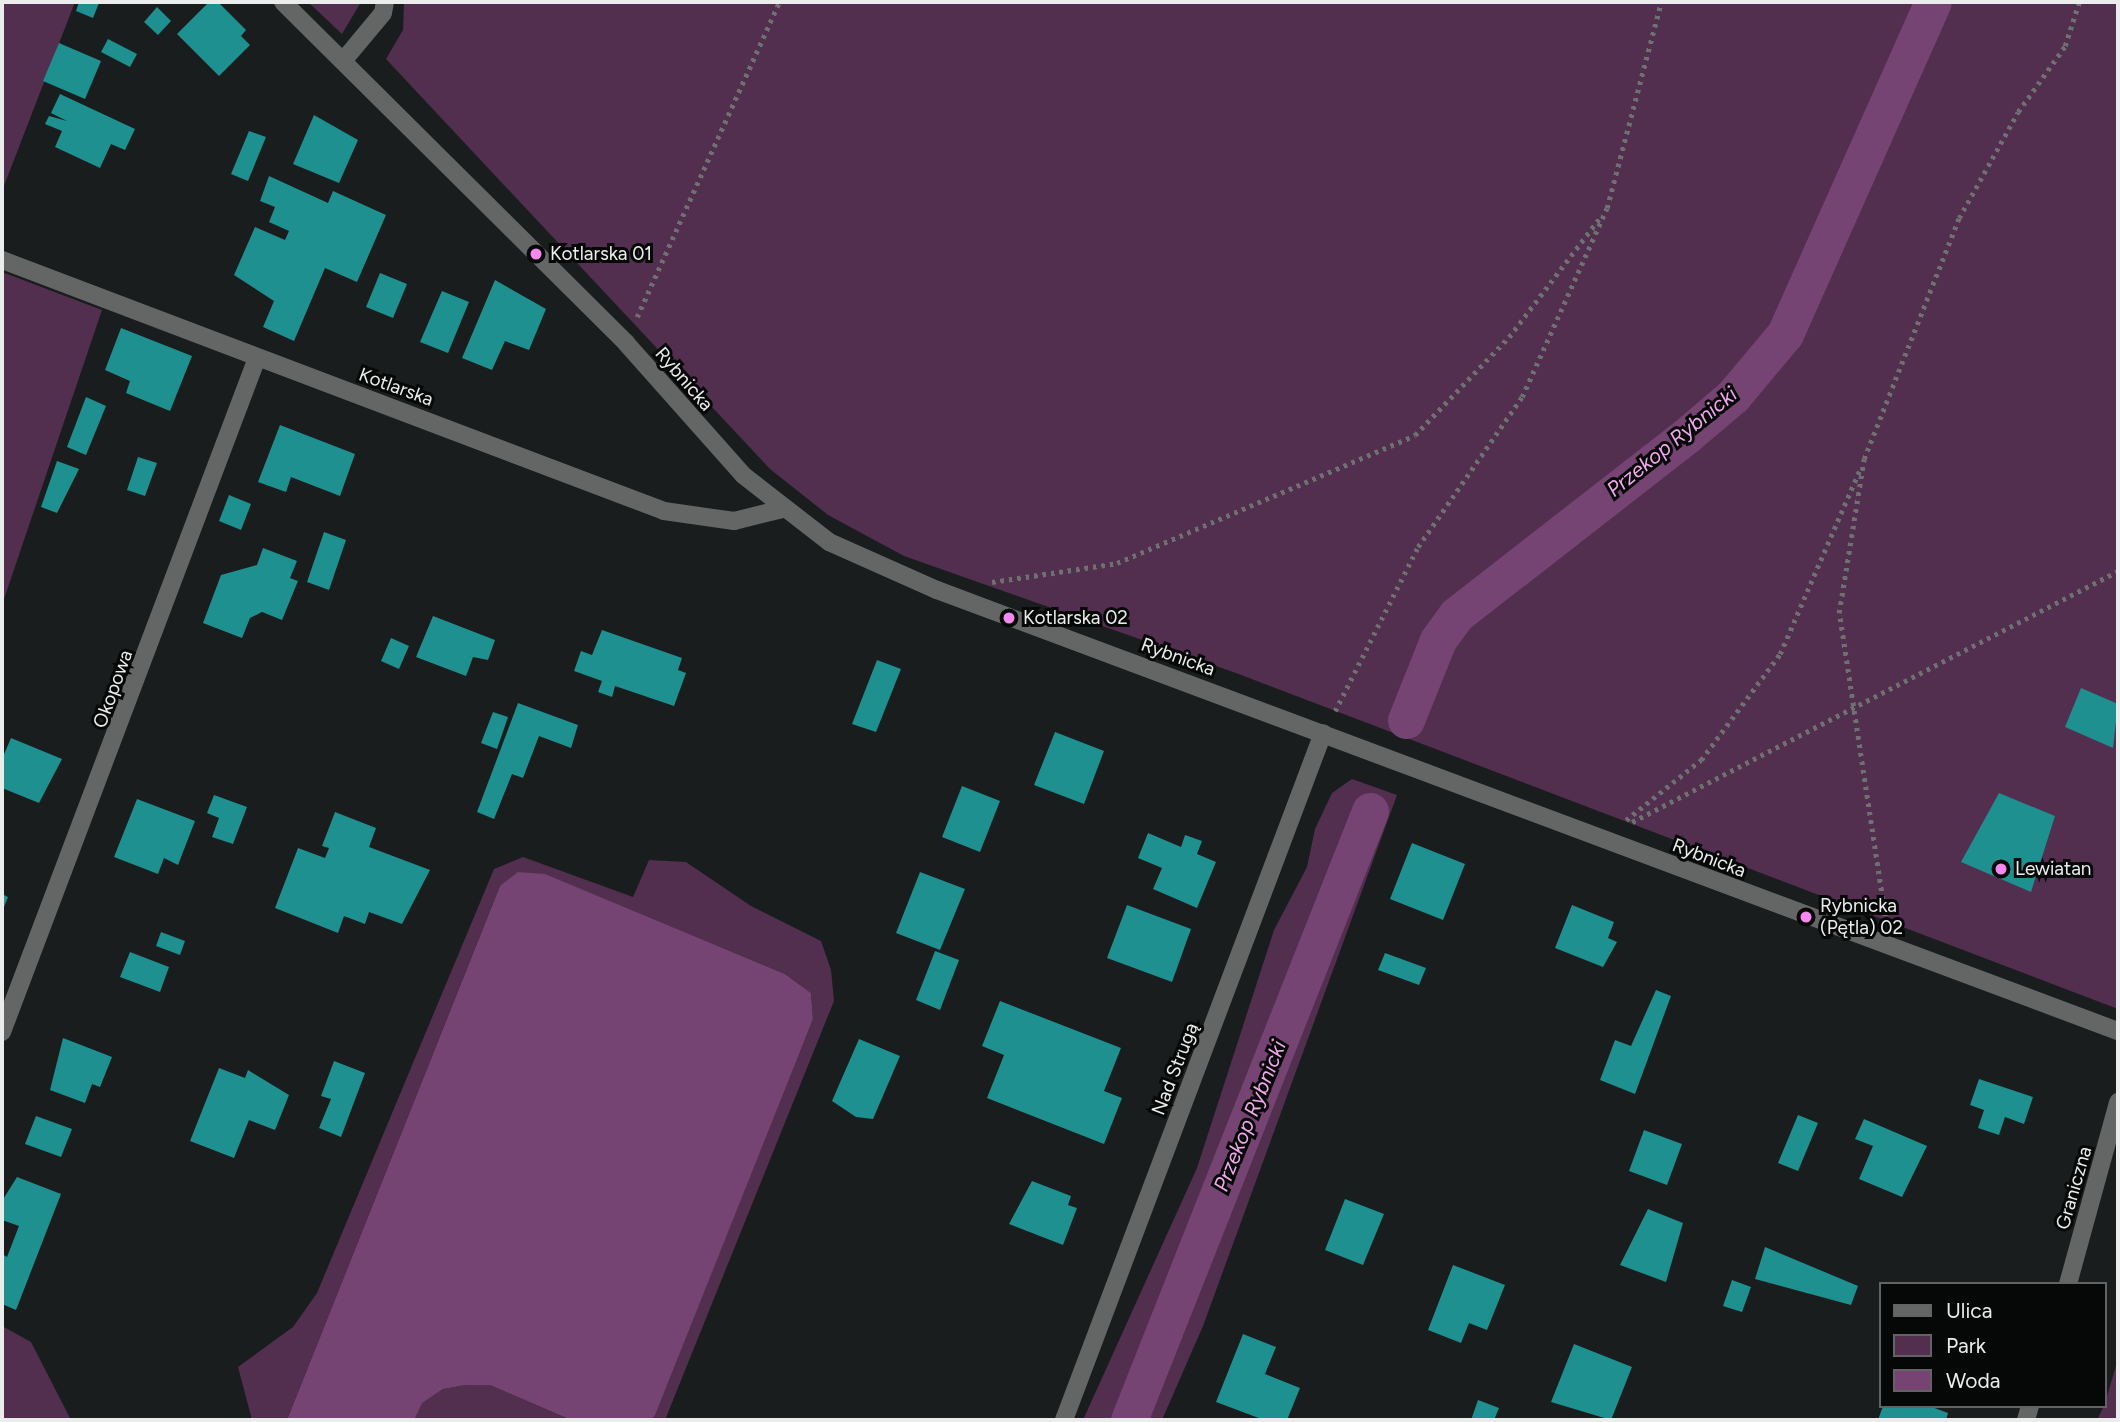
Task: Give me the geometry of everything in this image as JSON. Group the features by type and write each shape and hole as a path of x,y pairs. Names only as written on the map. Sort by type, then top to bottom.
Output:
{"street":[{"name":"Rybnicka","path":"283,2 626,344 701,431 782,509 830,542 937,590 1889,948 2118,1031"},
{"path":"343,61 383,13 385,2"},
{"name":"Kotlarska","path":"2,260 664,511 734,522 782,509"},
{"name":"Okopowa","path":"2,1032 257,358"},
{"name":"Nad Strugą","path":"1064,1420 1323,733"},
{"name":"Graniczna","path":"2069,1282 2118,1107"}],"path":[{"path":"626,344 779,2"},
{"path":"1323,733 1418,547 1522,397 1607,208 1661,2"},
{"path":"1601,840 1701,760 1780,654 1864,459 1959,218 2018,112 2065,46 2079,2"},
{"path":"937,590 1116,563 1415,435 1509,337 1607,208"},
{"path":"1864,459 1839,613 1857,710 1889,948"},
{"path":"1601,840 1725,770 1857,710 2118,570"}],"green space":[{"path":"2,2 75,2 2,191"},
{"path":"308,2 361,2 342,34"},
{"path":"404,2 2118,2 2118,1009 1236,673 904,556 828,515 770,469 386,59 403,30"},
{"path":"2,272 102,310 2,605"},
{"path":"1352,779 1397,795 1203,1326 1162,1420 1083,1420 1197,1168 1274,930 1307,867 1315,829 1332,793"},
{"path":"523,857 633,897 649,860 686,862 751,906 821,941 831,970 834,1001 665,1420 650,1420 813,1019 811,993 785,974 544,874 500,886 287,1420 252,1420 238,1367 293,1327 317,1293 494,869"},
{"path":"2,1326 31,1342 71,1420 2,1420"},
{"path":"2118,1359 2118,1420 2097,1420 2103,1408 2106,1408"},
{"path":"490,1385 571,1420 414,1420 421,1403 443,1389"}],"water":[{"path":"518,872 545,874 785,974 811,993 813,1019 655,1415 650,1420 571,1420 490,1385 466,1385 443,1389 422,1403 414,1420 287,1420 500,886"}],"building":[{"path":"79,2 99,3 93,18 76,11"},
{"path":"209,2 218,2 246,30 241,36 250,45 219,76 177,34"},
{"path":"157,7 171,21 158,35 144,22"},
{"path":"108,39 137,54 130,67 101,52"},
{"path":"59,43 101,61 85,99 43,81"},
{"path":"60,94 135,129 125,150 111,144 100,168 55,147 62,131 45,124 49,116 67,121 51,113"},
{"path":"314,115 358,140 339,183 293,164"},
{"path":"249,131 266,137 248,181 231,174"},
{"path":"269,176 328,203 333,191 386,215 357,282 325,268 294,341 263,327 274,301 234,275 255,227 285,240 289,231 269,222 275,207 260,201"},
{"path":"380,273 407,284 393,318 366,307"},
{"path":"495,280 546,309 529,350 505,341 492,370 462,358"},
{"path":"442,291 469,302 448,353 420,342"},
{"path":"121,328 192,356 170,411 126,393 130,381 105,370"},
{"path":"86,397 106,406 86,455 67,447"},
{"path":"280,425 355,454 340,496 291,477 286,492 258,482"},
{"path":"138,457 157,463 145,496 127,490"},
{"path":"57,461 79,469 57,513 41,507"},
{"path":"229,495 251,504 241,530 219,521"},
{"path":"324,532 346,540 329,590 307,582"},
{"path":"263,548 297,561 290,578 298,581 282,620 262,612 250,618 242,638 203,623 221,575 257,565"},
{"path":"433,616 495,640 488,660 473,657 466,676 416,657"},
{"path":"602,630 682,658 678,670 686,673 674,706 615,686 612,697 598,692 602,681 574,671 581,651 592,655"},
{"path":"391,638 409,646 399,669 381,661"},
{"path":"877,660 901,669 876,732 852,724"},
{"path":"2081,688 2118,704 2113,748 2065,727"},
{"path":"518,703 578,725 571,748 539,736 523,778 512,774 494,819 477,812"},
{"path":"493,712 508,717 497,749 481,743"},
{"path":"1055,732 1104,751 1084,804 1034,785"},
{"path":"11,738 62,759 39,803 2,788 2,759"},
{"path":"962,786 1000,801 980,852 942,837"},
{"path":"1999,793 2055,816 2031,892 1961,862"},
{"path":"214,795 247,807 233,844 212,837 219,818 207,813"},
{"path":"137,799 195,821 178,865 164,858 158,874 114,857"},
{"path":"335,812 376,828 369,847 430,870 402,924 369,912 365,924 344,916 338,933 275,908 298,848 325,858 329,848 322,846"},
{"path":"1148,833 1181,847 1185,835 1202,841 1197,854 1216,862 1197,908 1153,889 1162,868 1138,858"},
{"path":"1412,843 1465,864 1443,920 1390,899"},
{"path":"920,872 965,889 940,950 896,933"},
{"path":"2,894 8,897 2,912"},
{"path":"1127,905 1191,929 1172,982 1107,958"},
{"path":"1572,905 1614,922 1608,938 1617,942 1603,967 1555,948"},
{"path":"161,932 185,941 180,955 156,946"},
{"path":"935,951 959,960 940,1010 916,1000"},
{"path":"130,952 169,967 160,992 120,977"},
{"path":"1385,953 1426,968 1419,985 1378,970"},
{"path":"1656,990 1671,996 1635,1094 1600,1080 1615,1040 1631,1046"},
{"path":"1000,1001 1121,1048 1104,1091 1122,1098 1104,1144 987,1098 1004,1055 982,1046"},
{"path":"63,1038 112,1057 100,1087 92,1084 85,1103 50,1090"},
{"path":"859,1039 900,1056 873,1119 856,1117 832,1101"},
{"path":"334,1061 365,1073 341,1137 319,1128 331,1099 321,1096"},
{"path":"219,1068 245,1078 248,1070 289,1095 275,1130 249,1120 234,1158 190,1141"},
{"path":"1979,1079 2033,1097 2024,1124 2005,1117 1999,1135 1978,1128 1984,1110 1970,1105"},
{"path":"1798,1115 1818,1123 1798,1171 1778,1163"},
{"path":"36,1116 72,1129 61,1157 25,1144"},
{"path":"1864,1119 1927,1146 1902,1197 1859,1179 1873,1146 1855,1139"},
{"path":"1644,1130 1682,1144 1667,1185 1629,1171"},
{"path":"17,1177 61,1194 16,1310 2,1304 2,1254 7,1257 19,1226 2,1220 2,1201"},
{"path":"1032,1181 1071,1196 1068,1205 1077,1208 1063,1245 1009,1224"},
{"path":"1345,1199 1384,1214 1363,1265 1325,1250"},
{"path":"1648,1209 1683,1223 1666,1282 1620,1265"},
{"path":"1765,1247 1858,1286 1851,1305 1755,1279"},
{"path":"1453,1265 1505,1285 1487,1330 1469,1323 1461,1343 1428,1330"},
{"path":"1732,1280 1751,1287 1742,1312 1723,1306"},
{"path":"1243,1334 1276,1347 1265,1374 1300,1388 1287,1420 1264,1420 1216,1402"},
{"path":"1574,1344 1632,1367 1611,1420 1551,1402"},
{"path":"1478,1400 1499,1408 1494,1420 1471,1420"},
{"path":"1882,1408 1934,1408 1948,1413 1946,1420 1878,1420"}],"waterway":[{"name":"Przekop Rybnicki","path":"1406,720 1438,640 1456,615 1686,436 1733,396 1785,334 1933,2"},
{"name":"Przekop Rybnicki","path":"1129,1420 1370,811"}],"place":[{"name":"Kotlarska 01","path":"536,254"},
{"name":"Kotlarska 02","path":"1009,618"},
{"name":"Lewiatan","path":"2001,869"},
{"name":"Rybnicka (Pętla) 02","path":"1806,917"}]}
